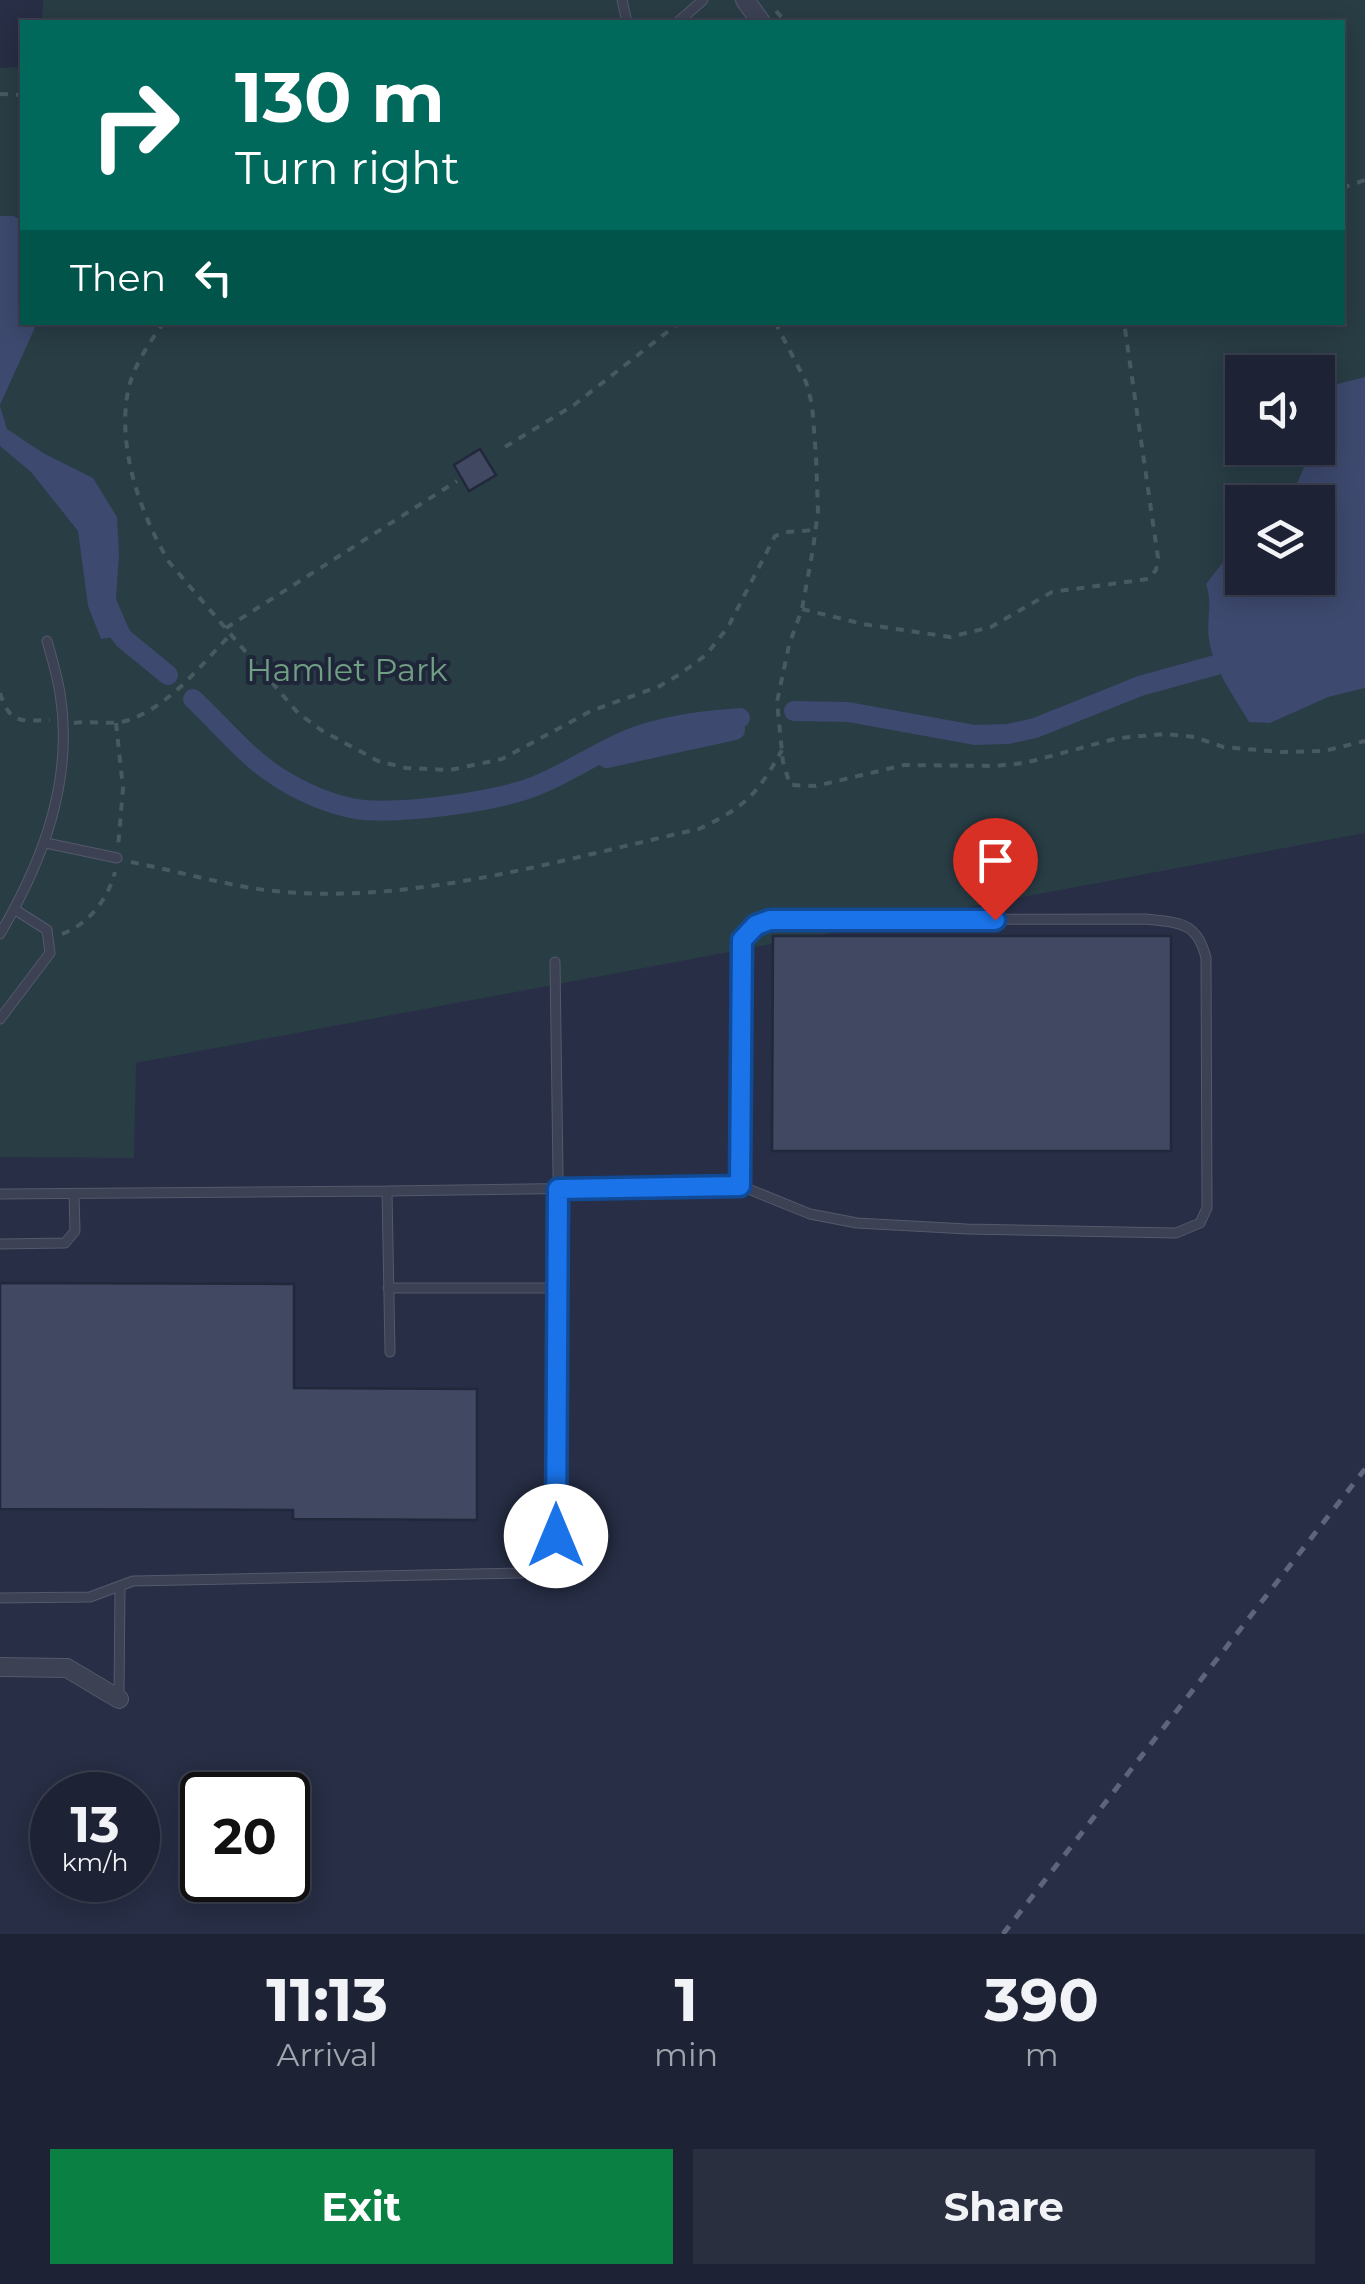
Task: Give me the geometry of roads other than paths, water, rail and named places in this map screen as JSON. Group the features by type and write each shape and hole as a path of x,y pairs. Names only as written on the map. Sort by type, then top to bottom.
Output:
{"street":[{"path":"0,1667 67,1668 119,1700"}],"lane":[{"path":"680,20 703,0"},
{"path":"0,934 46,844 62,769 60,695 48,640"},
{"path":"46,844 116,858"},
{"path":"0,1019 50,953 48,930 14,909"},
{"path":"0,1194 740,1186 810,1214 857,1223 1176,1233 1200,1222 1207,1208 1206,958 1202,940 1184,923 1146,919 770,920 756,925 742,940 740,1186"},
{"path":"0,1598 90,1597 133,1581 522,1572 545,1561 556,1536 559,1288 554,962"},
{"path":"388,1191 390,1352"},
{"path":"0,1244 65,1243 75,1231 74,1194"},
{"path":"388,1288 559,1288"},
{"path":"119,1700 120,1586"}],"water":[{"path":"0,216 14,216 20,220 20,325 36,325 0,405"},
{"path":"1365,377 1365,688 1328,697 1270,723 1249,722 1215,662 1208,633 1206,584 1225,560 1225,595 1335,595 1335,485 1297,485 1305,465 1335,465 1335,385"},
{"path":"0,406 7,429 43,453 93,478 117,517 116,599 131,634 101,639 88,606 78,531 31,472 0,446"}],"waterway":[{"path":"111,622 124,639 168,675"},
{"path":"794,711 848,712 975,735 1008,734 1035,728 1140,686 1216,665"},
{"path":"193,699 244,750 278,777 325,800 374,810 422,809 498,797 538,785 641,735 683,724 740,718"},
{"path":"607,758 735,730"}],"railway":[{"path":"1003,1934 1365,1469"}],"park label":[{"name":"Hamlet Park","path":"347,670"}]}
